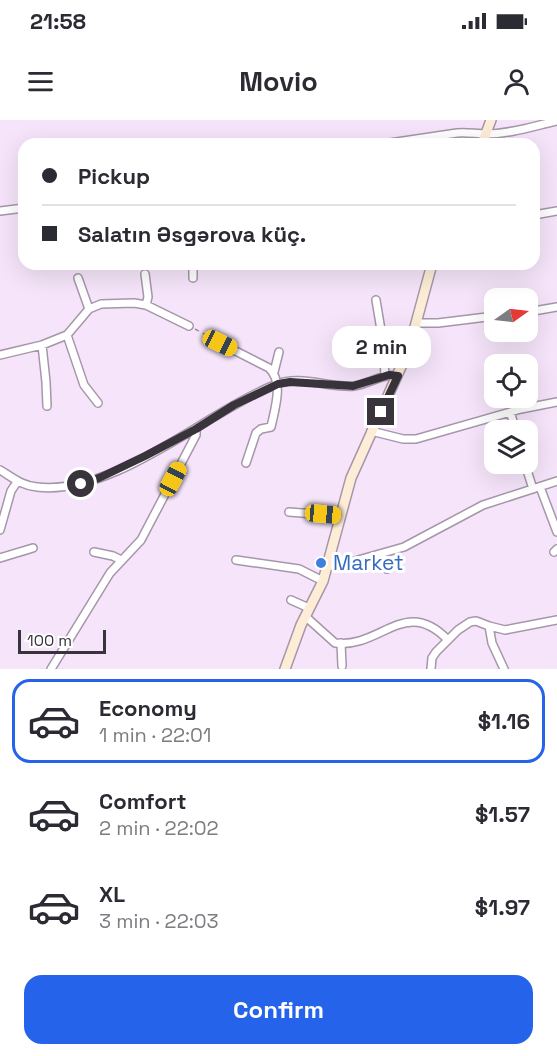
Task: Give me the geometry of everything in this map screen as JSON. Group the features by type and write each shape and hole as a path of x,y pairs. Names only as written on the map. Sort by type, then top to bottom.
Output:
{"street":[{"path":"484,138 491,120"},
{"path":"423,138 457,133 506,132 557,120"},
{"path":"0,211 18,209"},
{"path":"540,214 557,211"},
{"path":"193,270 193,278"},
{"path":"285,669 307,612 323,581 351,478 398,376 417,323 430,270"},
{"path":"145,274 148,297 146,305"},
{"path":"78,278 89,309"},
{"path":"376,300 383,342 385,376"},
{"path":"0,355 42,345 67,335 89,309 101,304 146,305 189,326"},
{"path":"538,310 557,307"},
{"path":"417,323 484,317"},
{"path":"67,335 84,385 98,403"},
{"path":"220,343 262,363 274,372"},
{"path":"42,345 46,406"},
{"path":"246,463 256,433 261,429 271,427 278,384 274,372 279,352"},
{"path":"0,470 17,482 36,487 86,483 145,456 196,429 234,405 278,384 290,382 353,386 385,376 398,376"},
{"path":"371,431 403,439 416,439 510,412 557,402"},
{"path":"510,412 513,420"},
{"path":"51,669 110,573 141,540 196,435 196,429"},
{"path":"530,474 557,532"},
{"path":"0,530 11,491 17,482"},
{"path":"327,566 337,566 412,543 483,505 557,482"},
{"path":"289,512 340,516"},
{"path":"0,558 33,548"},
{"path":"94,552 121,560"},
{"path":"384,553 387,569"},
{"path":"236,560 299,569 323,581"},
{"path":"291,600 307,612 329,639 341,644 373,636 399,623 409,621 429,626 448,640"},
{"path":"431,669 432,658 466,623 476,621 489,626 513,629 557,620"},
{"path":"489,626 492,643 504,669"},
{"path":"341,644 342,666"}],"path":[{"path":"189,326 220,343"}],"place":[{"name":"Market","path":"321,563"}],"route":[{"path":"81,484 145,456 196,429 234,405 283,382 353,386 389,375 398,376 381,412"}]}
